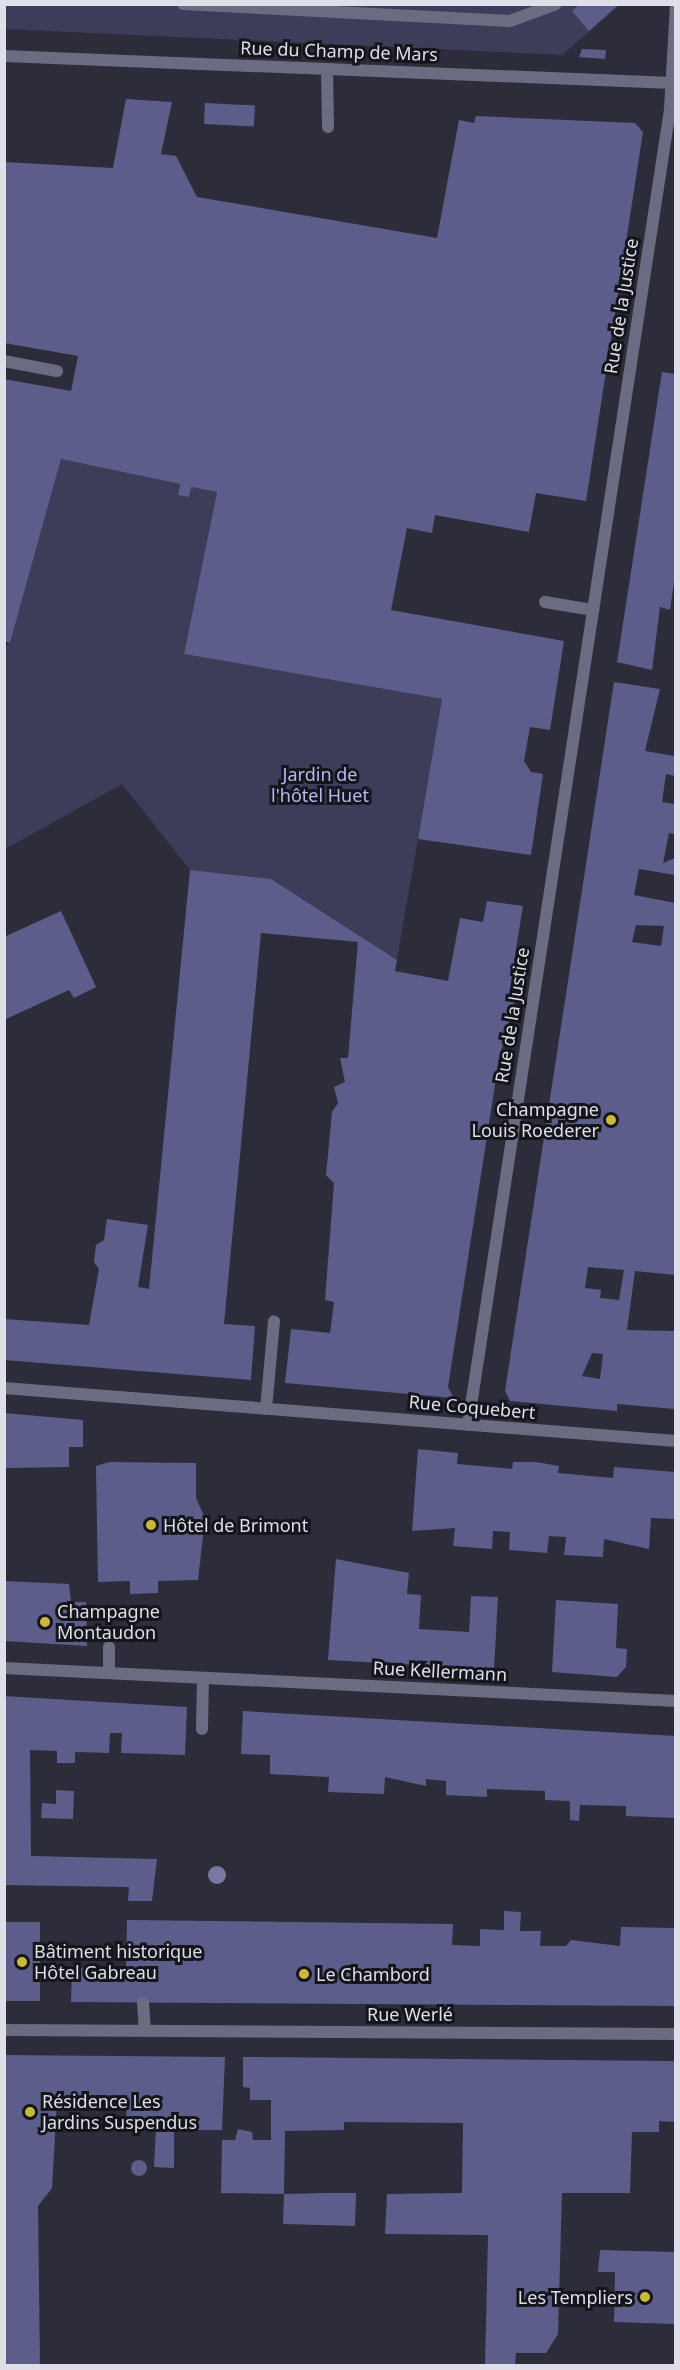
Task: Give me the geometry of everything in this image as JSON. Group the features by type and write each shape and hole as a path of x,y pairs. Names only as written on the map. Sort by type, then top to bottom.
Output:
{"street":[{"path":"183,4 364,10 510,21 556,4"},
{"name":"Rue de la Justice","path":"468,1425 674,83 675,6"},
{"name":"Rue du Champ de Mars","path":"4,56 674,83"},
{"path":"327,69 328,127"},
{"path":"4,361 57,371"},
{"path":"545,602 593,610"},
{"path":"266,1409 274,1321"},
{"name":"Rue Coquebert","path":"4,1388 675,1442"},
{"path":"109,1647 109,1673"},
{"name":"Rue Kellermann","path":"4,1668 675,1701"},
{"path":"202,1730 204,1678"},
{"path":"142,2002 145,2031"},
{"name":"Rue Werlé","path":"4,2031 675,2034"}],"green space":[{"path":"5,4 620,5 562,55 5,29"},
{"name":"Jardin de l'hôtel Huet","path":"61,459 180,484 178,495 188,497 191,487 217,492 184,654 442,699 397,960 271,879 190,870 122,784 5,849 5,646 10,643"}],"building":[{"path":"580,4 619,4 589,31 572,11"},
{"path":"582,49 606,50 605,59 579,57"},
{"path":"126,99 172,102 161,154 176,156 197,197 437,238 459,120 474,123 476,116 635,123 643,132 586,501 536,493 529,532 435,515 432,533 407,528 391,610 564,641 550,730 530,727 524,761 531,772 543,774 531,855 418,839 442,699 184,654 217,492 191,487 189,497 178,495 180,484 61,459 10,643 4,641 4,379 71,391 78,356 4,343 4,162 113,168"},
{"path":"205,103 255,106 254,127 204,124"},
{"path":"662,372 675,374 675,575 670,610 660,607 652,670 617,662"},
{"path":"614,682 660,689 645,751 675,756 675,776 666,774 662,802 675,804 675,834 669,833 663,863 675,858 675,875 639,869 634,895 675,903 675,1275 635,1271 627,1330 675,1331 675,1409 617,1404 617,1411 510,1401 505,1391","holes":["636,925 664,926 661,946 632,942","588,1267 624,1270 619,1300 600,1298 601,1290 585,1288","592,1353 603,1354 600,1379 582,1376"]},
{"path":"190,870 271,879 397,960 395,971 448,981 460,918 483,922 487,901 523,906 514,961 518,989 499,1059 448,1387 454,1398 285,1383 291,1329 330,1333 334,1302 325,1300 334,1183 326,1175 332,1112 338,1103 334,1087 345,1082 340,1058 348,1058 358,942 261,933 224,1324 255,1326 251,1380 4,1360 4,1319 89,1325 99,1269 94,1262 96,1245 104,1240 107,1219 148,1225 138,1287 149,1289"},
{"path":"61,911 96,987 74,998 69,990 4,1020 4,937"},
{"path":"4,1413 83,1420 83,1447 69,1447 69,1467 4,1468"},
{"path":"418,1449 458,1453 457,1464 512,1469 513,1462 536,1462 559,1466 558,1473 613,1478 614,1467 675,1472 675,1519 651,1518 649,1549 604,1539 603,1557 564,1555 566,1537 549,1536 547,1553 509,1550 510,1532 493,1531 492,1549 453,1546 455,1528 412,1531"},
{"name":"Hôtel de Brimont","path":"109,1462 196,1463 196,1498 205,1518 198,1580 158,1581 158,1593 130,1594 130,1581 98,1582 96,1466"},
{"path":"336,1559 409,1573 407,1594 421,1595 419,1629 469,1632 471,1596 498,1597 494,1669 328,1660"},
{"name":"Champagne Montaudon","path":"4,1581 69,1584 71,1602 86,1602 87,1646 4,1641"},
{"path":"556,1600 618,1604 616,1648 627,1649 626,1667 617,1677 552,1672"},
{"path":"4,1696 187,1707 185,1755 121,1753 122,1733 110,1733 109,1753 75,1752 75,1763 57,1763 57,1751 30,1750 31,1856 157,1859 152,1901 128,1901 129,1887 4,1885"},
{"path":"243,1711 675,1736 675,1818 626,1816 626,1806 580,1805 579,1821 570,1820 570,1801 545,1800 545,1791 487,1789 487,1797 446,1795 446,1781 426,1779 426,1786 385,1777 384,1794 328,1792 329,1777 270,1774 270,1755 241,1754"},
{"path":"56,1790 74,1791 73,1819 41,1818 42,1803 56,1804"},
{"path":"504,1911 521,1912 520,1931 541,1931 540,1946 566,1946 571,1940 620,1946 621,1927 675,1928 675,2006 71,2002 72,1968 126,1969 127,1920 453,1924 452,1945 480,1946 480,1929 504,1930"},
{"name":"Bâtiment historique Hôtel Gabreau","path":"5,1922 40,1922 40,2001 5,2001"},
{"path":"4,2055 225,2057 222,2130 174,2130 174,2168 154,2167 156,2128 126,2128 127,2095 68,2096 57,2102 52,2188 38,2206 40,2366 4,2366"},
{"path":"243,2057 675,2061 675,2122 659,2121 659,2132 632,2132 630,2193 562,2193 558,2334 546,2353 516,2353 515,2366 485,2366 488,2235 385,2234 387,2194 462,2193 463,2123 344,2122 344,2130 285,2131 284,2194 221,2193 222,2140 235,2140 238,2129 252,2132 253,2140 271,2140 271,2100 250,2100 250,2088 243,2087"},
{"path":"139,2160 145,2162 147,2168 145,2174 139,2176 133,2174 131,2168 133,2162"},
{"path":"356,2193 355,2226 283,2224 284,2194"},
{"name":"Les Templiers","path":"600,2250 675,2252 675,2324 614,2322 615,2272 598,2272"}],"place":[{"name":"Champagne Louis Roederer","path":"611,1120"},
{"name":"Hôtel de Brimont","path":"151,1525"},
{"name":"Champagne Montaudon","path":"45,1622"},
{"name":"Bâtiment historique Hôtel Gabreau","path":"22,1962"},
{"name":"Le Chambord","path":"304,1974"},
{"name":"Résidence Les Jardins Suspendus","path":"30,2112"},
{"name":"Les Templiers","path":"645,2297"}]}
